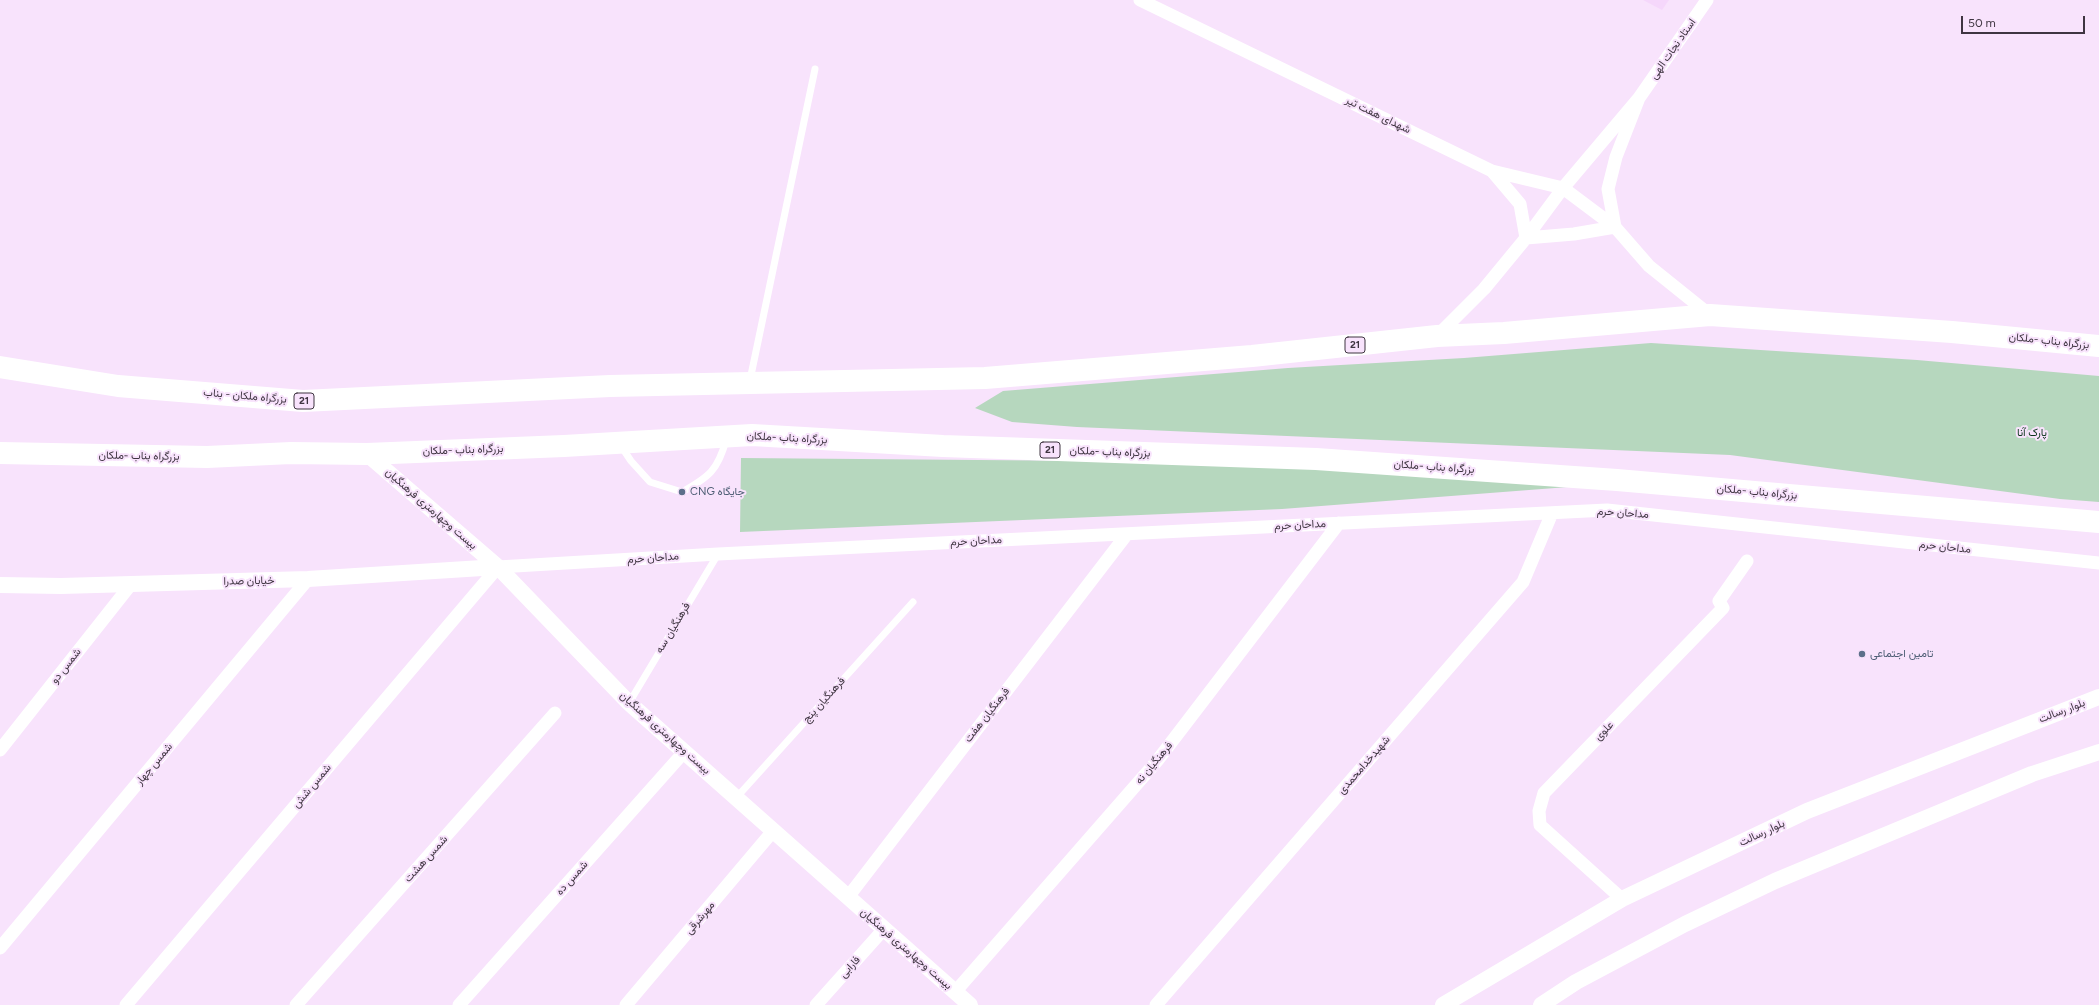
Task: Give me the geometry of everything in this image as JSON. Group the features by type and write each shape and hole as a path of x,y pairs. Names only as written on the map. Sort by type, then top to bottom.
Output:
{"highway":[{"name":"بزرگراه بناب -ملکان","path":"610,386 985,378 1252,356 1437,336 1504,333 1710,315 1952,332 2099,346"},
{"name":"بزرگراه ملکان - بناب","path":"0,367 118,386 303,401 610,386"},
{"name":"بزرگراه بناب -ملکان","path":"0,453 207,457 290,453 367,454 619,443 752,435 943,446 1316,459 1617,480 2099,522"}],"street":[{"name":"شهدای هفت تیر","path":"1140,0 1492,171 1563,188 1615,227 1649,266 1710,315"},
{"name":"استاد نجات الهی","path":"1639,98 1707,0"},
{"path":"1526,238 1574,234 1615,227 1608,189 1616,157 1639,98"},
{"path":"1437,336 1484,289 1526,238 1563,188 1639,98"},
{"path":"1492,171 1520,204 1526,238"},
{"name":"بیست وچهارمتری فرهنگیان","path":"367,454 498,567 629,703 970,1005"},
{"name":"مداحان حرم","path":"498,567 718,554 1607,510 2099,563"},
{"name":"شهیدخدامحمدی","path":"1156,1005 1523,582 1552,513"},
{"name":"فرهنگیان نه","path":"955,992 1157,761 1339,523"},
{"name":"فرهنگیان هفت","path":"848,897 1127,534"},
{"name":"علوی","path":"1622,899 1540,825 1538,811 1544,793 1723,608 1719,601 1747,561"},
{"name":"خیابان صدرا","path":"0,585 62,586 132,583 308,580 498,567"},
{"name":"شمس شش","path":"126,1005 498,567"},
{"name":"شمس چهار","path":"0,948 308,580"},
{"name":"شمس دو","path":"0,750 132,583"},
{"name":"بلوار رسالت","path":"1443,1005 1622,899 1807,811 2099,697"},
{"name":"شمس هشت","path":"296,1005 555,713"},
{"name":"شمس ده","path":"459,1005 684,751"},
{"path":"1541,1005 1576,982 1679,928 1775,881 2032,774 2099,752"},
{"name":"مهرشرقی","path":"626,1005 774,831"},
{"name":"فارابی","path":"816,1005 884,929"}],"lane":[{"path":"749,382 815,69"},
{"path":"619,443 631,461 650,482 682,492 705,480 721,459 726,437"},
{"name":"فرهنگیان سه","path":"629,703 718,554"},
{"name":"فرهنگیان پنج","path":"736,798 913,602"}],"shaded area":[{"path":"1643,0 1669,0 1662,10"}],"green space":[{"name":"پارک آنا","path":"1651,343 1917,360 2099,376 2099,502 2060,499 1730,455 1077,427 1012,422 975,408 1003,391 1288,368 1464,358"},
{"path":"741,458 1097,461 1316,467 1581,486 1282,509 740,532"}],"place":[{"name":"CNG جایگاه","path":"682,492"},
{"name":"تامین اجتماعی","path":"1862,654"}]}
